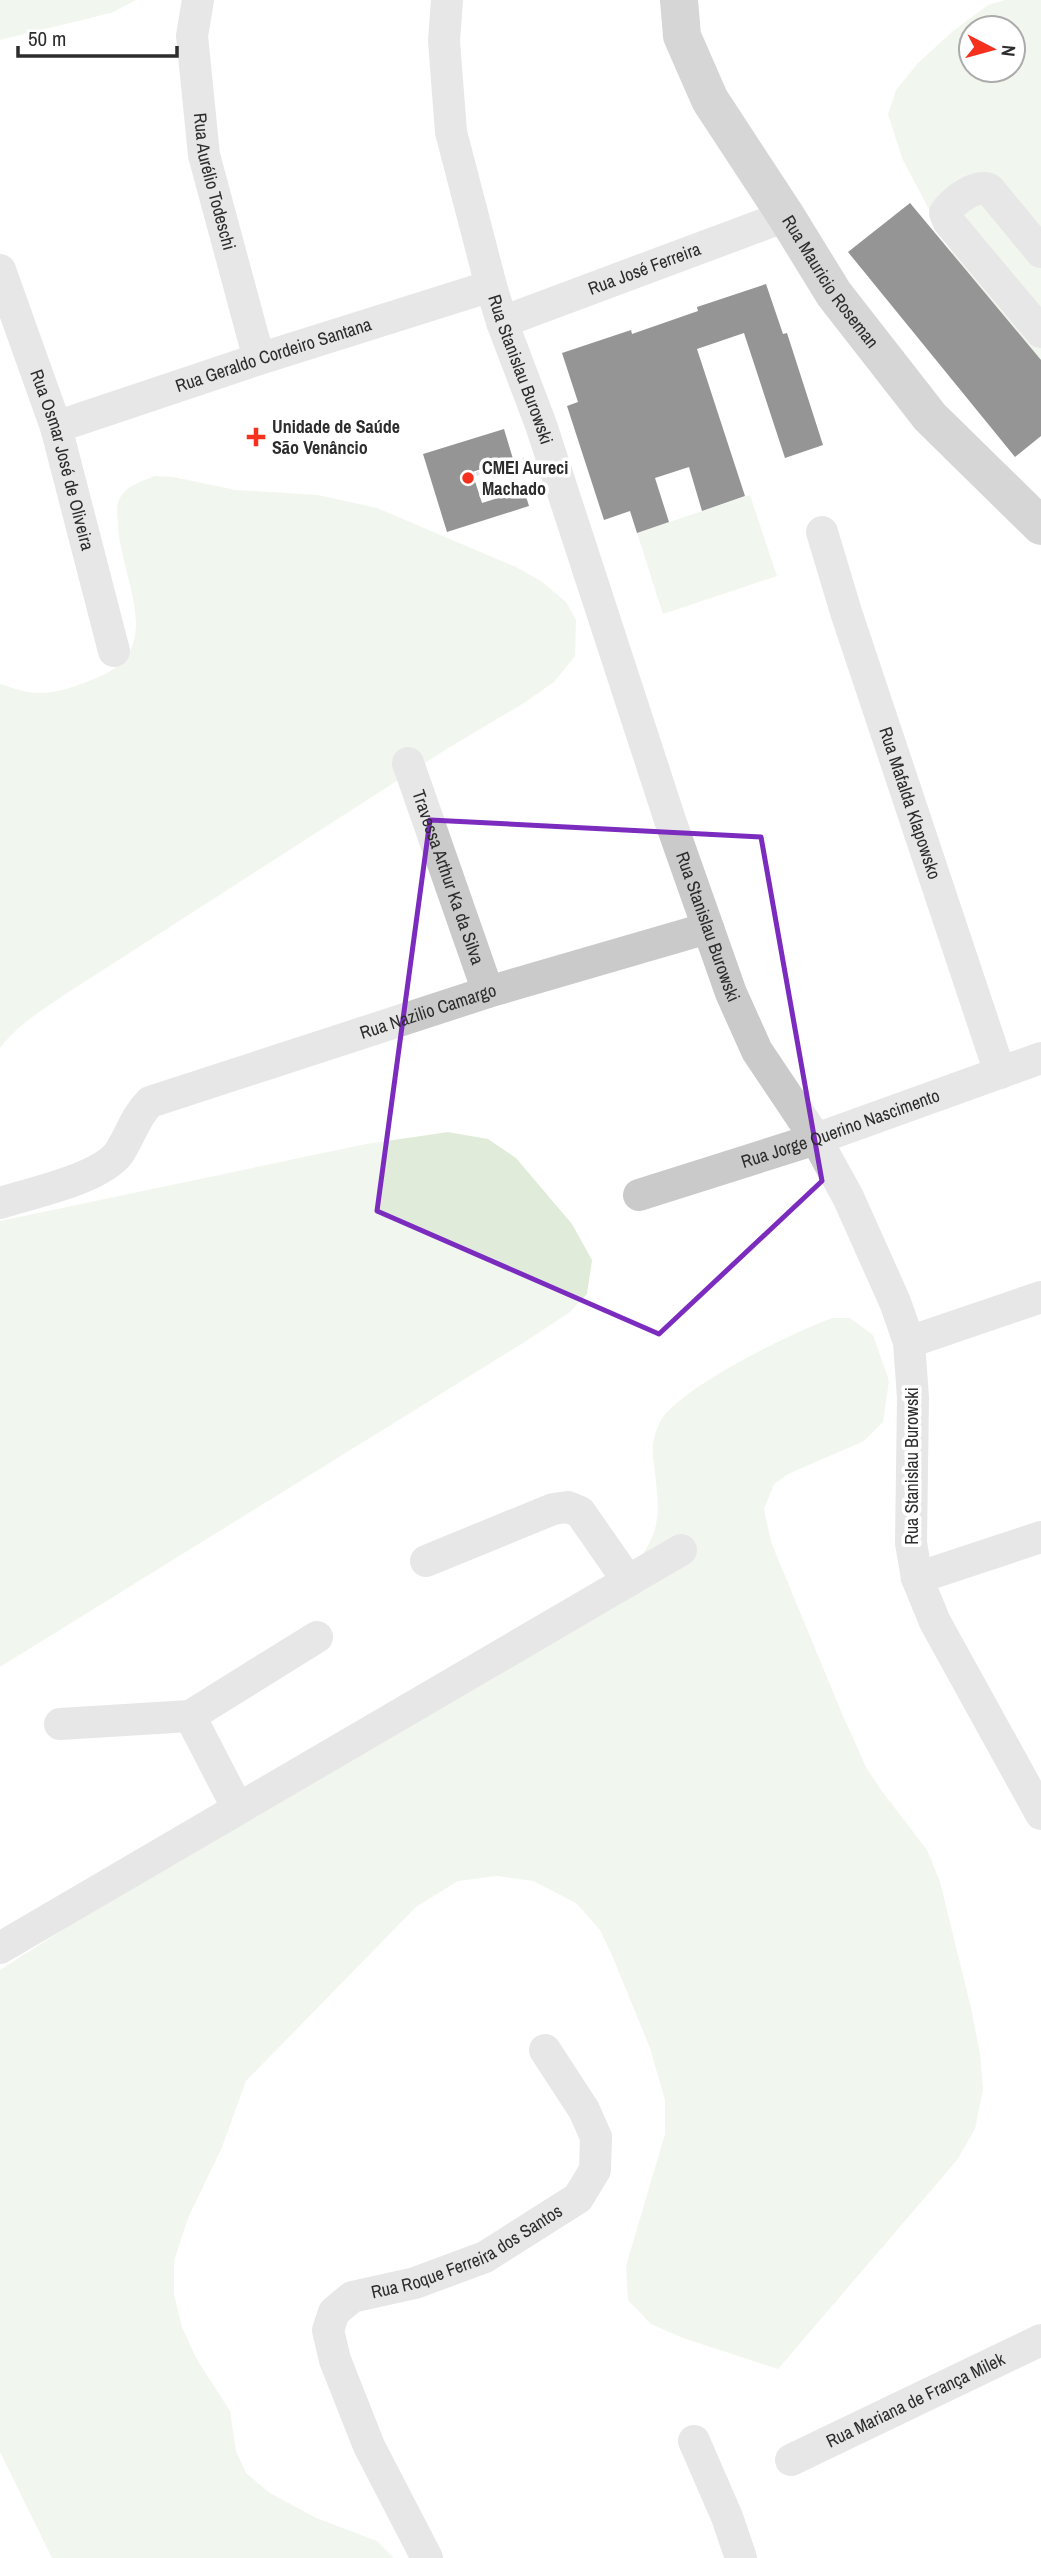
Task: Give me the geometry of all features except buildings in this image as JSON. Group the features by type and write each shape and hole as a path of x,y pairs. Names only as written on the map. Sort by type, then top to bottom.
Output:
{"main road":[{"name":"Rua Mauricio Roseman","path":"679,0 682,36 710,100 834,295 930,417 1041,526"}],"street":[{"name":"Rua Aurélio Todeschi","path":"198,0 192,36 204,155 259,359"},
{"name":"Rua Stanislau Burowski","path":"447,0 444,41 452,132 502,322 550,452 731,993 757,1051 816,1139 848,1197 895,1301 909,1342 913,1398 911,1543 917,1578 935,1622 1041,1814"},
{"path":"1041,252 989,189 976,188 945,214 1041,332"},
{"name":"Rua José Ferreira","path":"502,322 786,216"},
{"name":"Rua Osmar José de Oliveira","path":"0,270 57,427 114,651"},
{"name":"Rua Geraldo Cordeiro Santana","path":"57,427 259,359 491,286"},
{"name":"Rua Mafalda Klapowsko","path":"822,532 846,612 1000,1073"},
{"name":"Travessa Arthur Ka da Silva","path":"408,763 488,992"},
{"name":"Rua Nazilio Camargo","path":"0,1203 90,1174 107,1165 118,1153 138,1113 150,1102 488,992 708,928"},
{"name":"Rua Jorge Querino Nascimento","path":"639,1195 816,1139 1041,1058"},
{"path":"909,1342 1041,1297"},
{"path":"426,1562 553,1509 568,1507 580,1513 628,1581"},
{"path":"917,1578 1041,1537"},
{"path":"0,1948 681,1550"},
{"path":"60,1724 190,1716 317,1637"},
{"path":"190,1716 238,1809"},
{"name":"Rua Roque Ferreira dos Santos","path":"427,2558 369,2446 335,2360 328,2330 334,2312 352,2297 415,2283 485,2257 579,2197 595,2170 596,2137 584,2109 545,2050"},
{"name":"Rua Mariana de França Milek","path":"791,2460 1041,2340"},
{"path":"694,2441 741,2558"}],"path":[{"path":"475,474 550,452"}],"highlighted area":[{"path":"430,820 761,837 822,1181 659,1334 377,1211"}],"green space":[{"path":"0,0 136,0 111,13 0,40"},
{"path":"1005,0 1041,0 1041,385 955,259 902,158 888,114 896,90 918,63 957,28 957,84 1027,84 1027,14 976,14 988,5"},
{"path":"155,476 236,490 318,495 377,508 516,567 541,581 566,602 576,620 575,656 554,682 524,703 445,750 55,1001 25,1023 0,1048 0,684 32,693 59,691 94,679 117,667 130,651 136,632 135,612 121,545 117,505 124,492"},
{"path":"750,495 777,576 663,614 637,533"},
{"path":"448,1132 488,1139 516,1158 572,1224 592,1260 587,1294 570,1312 523,1343 0,1667 0,1221 366,1144"},
{"path":"832,1318 850,1318 873,1335 889,1381 883,1422 864,1441 788,1474 774,1484 764,1509 771,1542 866,1767 927,1850 940,1882 971,2008 980,2054 983,2089 975,2129 957,2160 778,2369 683,2338 651,2324 628,2300 626,2266 665,2134 665,2100 650,2048 612,1955 600,1930 576,1903 533,1881 497,1876 458,1881 416,1907 246,2081 222,2147 188,2218 174,2261 174,2294 182,2327 196,2358 230,2411 236,2451 246,2473 270,2493 316,2518 377,2541 394,2558 52,2558 0,2452 0,1970 636,1563 650,1541 657,1520 653,1448 661,1420 673,1406 715,1376 792,1335"}],"place":[{"name":"Unidade de Saúde São Venâncio","path":"256,437"},
{"name":"CMEI Aureci Machado","path":"468,478"}]}
